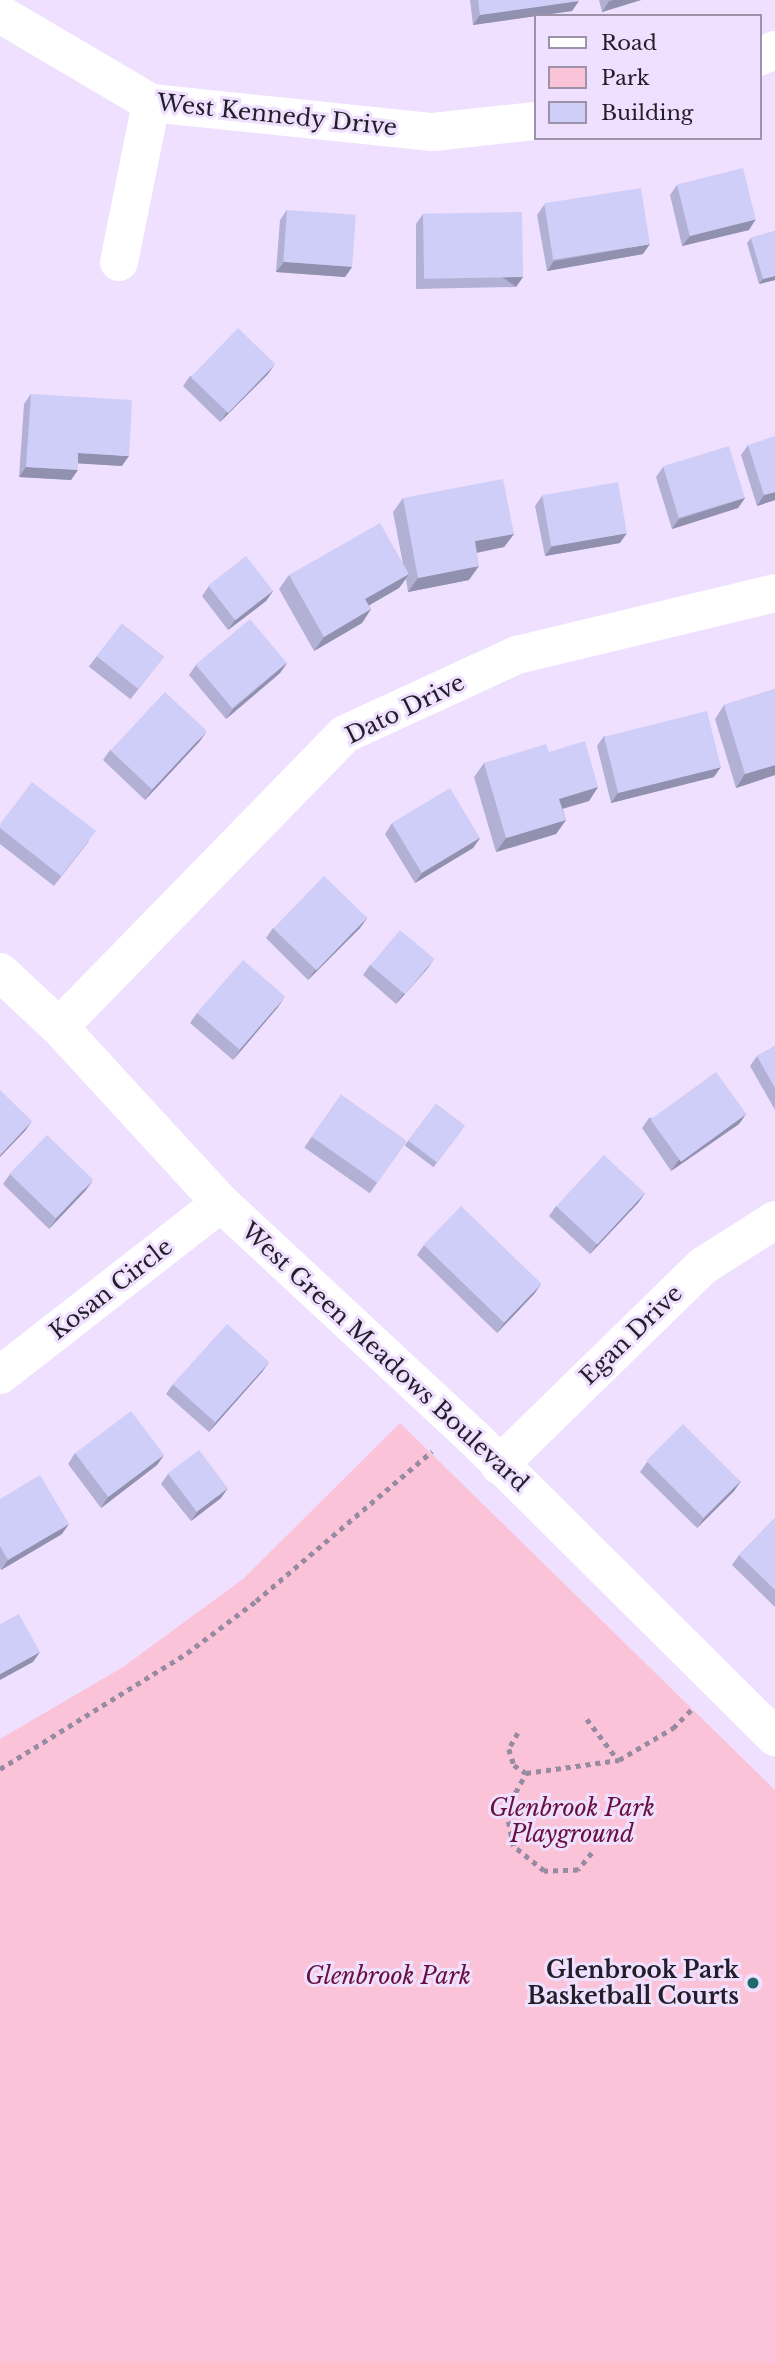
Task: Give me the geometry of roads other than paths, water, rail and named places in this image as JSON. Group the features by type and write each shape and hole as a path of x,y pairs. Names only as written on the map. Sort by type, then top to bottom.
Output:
{"street":[{"name":"West Kennedy Drive","path":"0,14 151,103 433,132 534,121"},
{"path":"119,262 151,103"},
{"name":"Dato Drive","path":"59,1027 345,734 517,655 775,593"},
{"name":"West Green Meadows Boulevard","path":"0,972 59,1027 221,1203 473,1437 775,1737"},
{"name":"Kosan Circle","path":"0,1375 221,1203"},
{"name":"Egan Drive","path":"499,1465 703,1266 775,1220"}],"place":[{"name":"Glenbrook Park Basketball Courts","path":"753,1983"}],"park label":[{"name":"Glenbrook Park Playground","path":"572,1821"},
{"name":"Glenbrook Park","path":"388,1976"}]}
